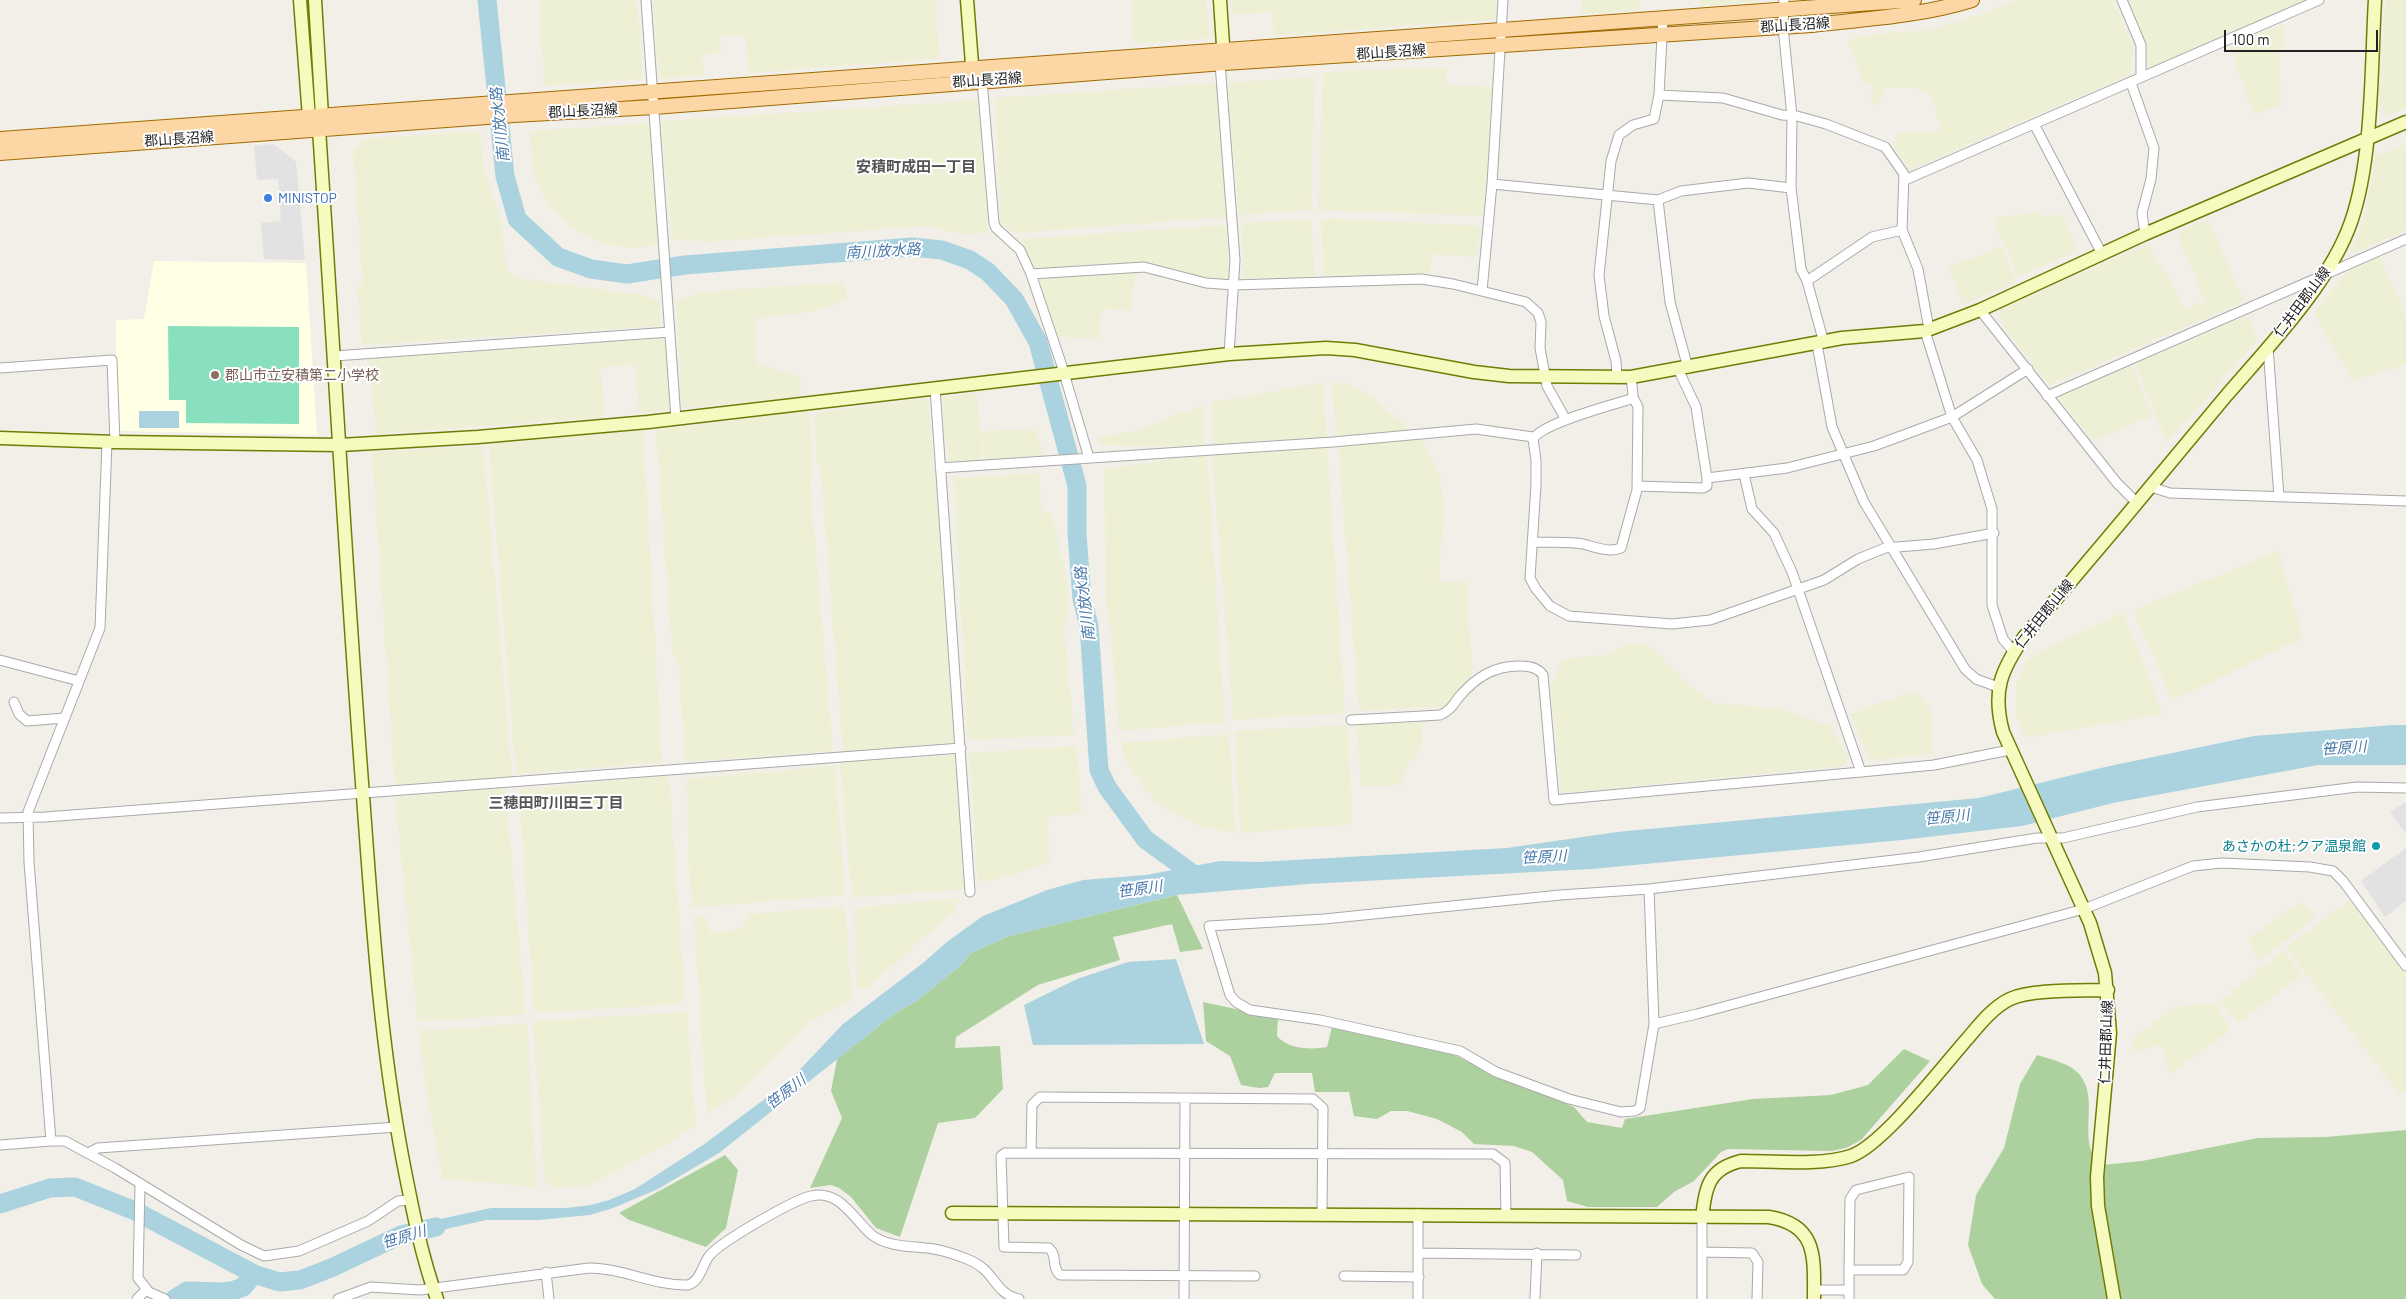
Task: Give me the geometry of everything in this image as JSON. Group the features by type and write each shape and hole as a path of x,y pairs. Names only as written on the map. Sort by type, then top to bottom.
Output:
{"main road":[{"name":"郡山長沼線","path":"514,108 654,107 978,81 1502,30 1663,18 1784,5 1914,0"},
{"name":"郡山長沼線","path":"0,139 514,108 653,92 972,67 1222,58 1501,44 1783,26 1908,15 1941,10 1972,0"},
{"name":"郡山長沼線","path":"0,152 317,121"}],"street":[{"path":"300,0 317,121"},
{"path":"315,0 317,121 340,445 356,717 383,1029 410,1200 435,1294"},
{"path":"646,0 676,419"},
{"path":"967,0 972,67 978,81 994,224 1020,250 1031,274 1089,458"},
{"path":"1220,0 1222,58 1234,228 1234,285 1229,354"},
{"path":"1482,291 1492,184 1503,0"},
{"path":"2122,0 2141,46 2141,78"},
{"path":"1905,180 2319,0"},
{"name":"仁井田郡山線","path":"2114,1299 2099,1213 2097,1177 2110,1033 2108,990 2098,943 2051,836 2012,754 1999,717 1998,687 2005,667 2014,652 2268,347 2326,273 2347,232 2358,202 2367,139 2375,0"},
{"path":"1784,5 1783,26 1792,116 1791,188 1802,269 1821,344 1832,427 1864,502 1965,669 1976,679 1998,687"},
{"path":"1617,377 1616,362 1608,334 1599,283 1606,196 1613,149 1619,135 1633,125 1653,120 1659,95 1663,18"},
{"path":"2131,83 2154,148 2151,179 2142,213 2145,234"},
{"path":"1659,95 1723,98 1836,127 1885,147 1905,180 1901,214 1902,230 1918,270 1927,330 1952,417 1977,460 1992,509 1994,533 1990,591 1992,605 2003,639 2014,652"},
{"path":"0,438 111,442 340,445 478,437 676,419 1229,354 1326,348 1355,350 1474,372 1546,377 1631,377 1821,344 1842,338 1927,330 1980,310 2145,234 2406,122"},
{"path":"2034,124 2102,254"},
{"path":"1492,184 1658,200 1681,191 1748,183 1791,188"},
{"path":"1637,486 1703,488 1707,486 1696,407 1683,368 1670,302 1658,200"},
{"path":"1806,281 1872,237 1902,230"},
{"path":"2047,396 2406,239"},
{"path":"1031,274 1144,267 1206,284 1234,285 1352,283 1376,279 1406,278 1433,280 1526,302 1538,313 1541,322 1540,348 1549,393 1566,420"},
{"path":"1980,310 2117,483 2137,503"},
{"path":"334,356 670,332"},
{"path":"2268,347 2279,497"},
{"path":"0,368 112,360 111,442 104,484 102,616 98,637 30,804 28,818 29,862 51,1141"},
{"path":"1707,478 1787,468 1874,446 1952,417 2028,369"},
{"path":"1532,542 1583,544 1595,548 1616,550 1621,548 1637,486 1638,408 1633,397 1631,377"},
{"path":"935,388 970,892"},
{"path":"940,468 1333,442 1476,430 1533,437 1540,431 1566,420 1633,397"},
{"path":"1533,437 1536,485 1530,571 1532,584 1550,606 1569,616 1672,624 1697,622 1723,616 1824,580 1858,559 1891,547 1934,544 1994,533"},
{"path":"1744,474 1752,508 1776,537 1792,572 1861,772"},
{"path":"2151,487 2164,492 2406,501"},
{"path":"0,660 79,681"},
{"path":"1352,720 1448,712 1477,678 1500,668 1526,666 1538,669 1543,675 1554,800 1934,765 2012,754"},
{"path":"14,702 19,714 26,721 64,718"},
{"path":"0,818 28,818 961,748"},
{"path":"1649,890 1654,1024 1640,1108 1628,1112 1606,1109 1569,1099 1496,1072 1460,1051 1440,1045 1320,1020 1250,1010 1236,1002 1230,995 1210,926 1324,919 1560,895 1649,890 1919,858 2051,836 2076,836 2197,807 2357,787 2406,788"},
{"path":"1654,1024 2084,909 2180,871 2214,863 2327,869 2337,874 2406,966"},
{"path":"1702,1299 1702,1217 1706,1189 1715,1175 1729,1164 1741,1161 1826,1160 1852,1156 1872,1143 1904,1111 1984,1020 2009,1000 2030,994 2108,990"},
{"path":"1032,1153 1032,1105 1040,1096 1185,1099 1313,1098 1323,1108 1322,1215"},
{"path":"1184,1299 1185,1099"},
{"path":"88,1153 98,1148 397,1127"},
{"path":"0,1145 51,1141 65,1142 88,1153 241,1245 257,1253 270,1256 299,1251 368,1221 398,1202 410,1200"},
{"path":"1255,1276 1063,1276 1055,1270 1053,1253 1049,1248 1004,1247 1001,1156 1005,1153 1032,1153 1497,1156 1505,1164 1506,1215"},
{"path":"952,1213 1769,1217 1794,1225 1807,1238 1812,1250 1814,1295 1849,1295 1849,1270 1850,1199 1856,1190 1909,1177 1908,1262 1903,1270 1849,1270"},
{"path":"140,1185 137,1275 140,1284 148,1291 165,1299"},
{"path":"338,1299 371,1287 435,1294 457,1284 502,1281 546,1272 605,1268 644,1278 688,1285 696,1280 710,1255 731,1239 776,1213 810,1197 820,1196 833,1198 842,1204 871,1234 887,1242 944,1252 978,1264 986,1269 1005,1295 1019,1299"},
{"path":"1418,1214 1418,1299"},
{"path":"1702,1252 1752,1253 1758,1262 1757,1299"},
{"path":"1419,1253 1537,1253 1576,1255"},
{"path":"1535,1299 1537,1253"},
{"path":"546,1272 549,1299"},
{"path":"1344,1276 1419,1277"},
{"path":"137,1299 148,1291"}],"shaded area":[{"path":"539,0 637,0 643,79 544,86"},
{"path":"653,0 936,0 939,59 747,73 746,35 720,36 721,53 702,54 704,75 659,79"},
{"path":"1131,0 1206,0 1210,38 1134,44"},
{"path":"1231,0 1497,0 1496,19 1274,36 1272,13 1233,14"},
{"path":"1582,0 1639,0 1639,11 1581,14"},
{"path":"1700,0 1758,0 1758,2 1700,6"},
{"path":"2017,0 2113,0 2134,50 2129,75 1910,170 1893,145 1900,133 1941,131 1934,105 1927,93 1913,88 1886,88 1878,106 1870,103 1873,84 1865,85 1848,43 1854,36 1927,30 1968,19"},
{"path":"2127,0 2308,0 2149,70 2145,43"},
{"path":"2386,0 2406,0 2406,108 2387,116 2378,103"},
{"path":"2284,24 2284,45 2279,47 2281,104 2254,116 2230,46"},
{"path":"1446,67 1446,85 1493,87 1484,216 1318,210 1323,72"},
{"path":"1315,77 1311,210 1239,215 1227,83"},
{"path":"1218,83 1228,217 1015,233 1001,222 995,98"},
{"path":"980,100 988,233 961,234 929,226 705,242 672,239 661,121"},
{"path":"651,123 658,244 636,248 612,245 587,237 569,225 549,204 537,181 531,163 530,131"},
{"path":"480,131 483,166 501,222 507,271 523,279 645,295 660,301 660,326 362,345 357,287 363,285 353,151 365,139"},
{"path":"274,144 296,162 305,260 264,259 261,223 281,221 278,179 257,180 254,146"},
{"path":"2406,145 2406,231 2353,253 2352,249 2365,217 2375,156"},
{"path":"2040,213 2043,217 2062,214 2077,251 2018,276 1993,218"},
{"path":"1321,218 1481,226 1477,257 1431,254 1430,275 1376,275 1324,280"},
{"path":"1311,219 1315,278 1244,278 1241,223"},
{"path":"2207,219 2245,301 2049,385 2003,326 1999,309 2148,244 2186,309 2205,301 2177,233"},
{"path":"1226,225 1229,275 1222,280 1205,279 1170,269 1033,272 1021,239"},
{"path":"2002,246 2017,282 1963,304 1948,268"},
{"path":"2380,256 2406,316 2406,364 2352,381 2314,312 2351,268"},
{"name":"郡山市立安積第二小学校","path":"154,261 306,263 317,435 117,431 116,320 144,319"},
{"path":"1135,270 1132,310 1102,309 1100,339 1058,337 1039,278"},
{"path":"845,282 847,301 808,312 756,319 757,364 801,376 800,397 682,408 676,301 701,292"},
{"path":"2248,315 2257,340 2167,442 2135,364"},
{"path":"667,338 671,410 639,413 636,365 601,367 604,417 376,434 369,358"},
{"path":"2131,363 2153,416 2092,441 2058,396"},
{"path":"1323,382 1327,437 1214,444 1211,403"},
{"path":"1332,382 1348,384 1371,396 1410,430 1336,436"},
{"path":"977,393 982,462 949,463 944,428 943,397"},
{"path":"928,398 956,743 843,752 821,472 816,463 815,413"},
{"path":"1203,405 1204,447 1099,445 1099,437 1134,431"},
{"path":"809,410 813,466 810,482 833,751 685,762 679,666 672,649 656,430"},
{"path":"643,429 662,762 516,774 489,444"},
{"path":"1036,429 1043,457 984,460 982,431"},
{"path":"1421,438 1440,476 1444,514 1438,582 1467,581 1472,674 1446,706 1359,711 1338,444"},
{"path":"483,446 512,777 395,785 372,452"},
{"path":"1327,447 1345,713 1233,720 1212,454"},
{"path":"1207,454 1225,722 1119,731 1111,632 1106,606 1105,469"},
{"path":"1039,473 1042,512 1052,512 1068,588 1068,612 1064,628 1074,735 968,740 954,478"},
{"path":"2278,551 2303,637 2173,701 2133,610"},
{"path":"2123,612 2163,714 2024,738 2016,712 2016,682 2026,662 2041,651"},
{"path":"1629,643 1644,643 1650,647 1691,687 1715,703 1784,709 1830,725 1848,758 1843,766 1561,793 1551,684 1562,660 1609,655"},
{"path":"1914,691 1932,710 1933,754 1870,760 1850,714"},
{"path":"1421,722 1423,746 1409,764 1400,785 1361,787 1357,725"},
{"path":"1348,725 1352,824 1241,833 1234,731"},
{"path":"1229,734 1235,833 1202,827 1156,803 1131,770 1122,749 1122,743"},
{"path":"1077,746 1081,813 1047,817 1050,863 986,882 978,880 969,753"},
{"path":"957,755 965,889 852,898 840,762"},
{"path":"835,766 845,895 691,908 686,779"},
{"path":"669,775 685,998 681,1004 534,1013 519,790"},
{"path":"505,786 526,1014 418,1022 395,798"},
{"name":"あさかの杜;クア温泉館","path":"2406,802 2406,834 2390,812"},
{"name":"あさかの杜;クア温泉館","path":"2406,848 2406,901 2385,917 2361,881"},
{"path":"959,898 953,912 867,988 857,990 854,908"},
{"path":"2349,900 2406,974 2406,1089 2400,1094 2286,948"},
{"path":"2301,901 2316,917 2259,961 2248,939"},
{"path":"845,906 852,999 810,1022 735,1097 707,1113 694,918 707,917 710,933 742,929 750,914"},
{"path":"2283,951 2302,974 2238,1023 2220,1001"},
{"path":"2214,1003 2231,1030 2171,1074 2160,1045 2134,1052 2133,1038 2175,1007"},
{"path":"686,1012 696,1124 672,1141 586,1187 550,1187 544,1178 533,1021"},
{"path":"527,1023 537,1187 443,1179 427,1097 419,1031"}],"green space":[{"path":"168,326 299,327 299,424 186,423 186,400 169,400"},
{"path":"1177,895 1203,949 1180,952 1172,924 1113,937 1120,960 1038,985 956,1037 955,1048 1000,1046 1003,1089 975,1118 938,1123 900,1237 876,1228 851,1197 839,1188 831,1185 810,1188 842,1118 831,1091 837,1059 894,1014 918,1000 961,965 971,953 1009,936"},
{"path":"1203,1002 1278,1018 1277,1036 1287,1044 1300,1048 1327,1047 1332,1027 1444,1050 1489,1072 1574,1107 1587,1122 1622,1128 1625,1119 1753,1099 1831,1095 1868,1085 1904,1049 1930,1061 1861,1140 1846,1148 1831,1151 1728,1149 1721,1152 1694,1181 1674,1192 1657,1207 1588,1207 1567,1201 1563,1180 1532,1152 1514,1146 1474,1144 1462,1132 1437,1119 1407,1111 1391,1111 1377,1119 1354,1116 1349,1092 1315,1092 1312,1073 1275,1073 1268,1087 1259,1088 1241,1085 1230,1056 1206,1041"},
{"path":"2037,1055 2070,1067 2079,1074 2085,1083 2089,1102 2089,1143 2093,1156 2102,1165 2142,1161 2258,1138 2325,1137 2406,1130 2406,1299 1995,1299 1982,1284 1968,1245 1976,1195 2004,1148 2020,1084"},
{"path":"725,1155 738,1170 726,1228 706,1247 629,1220 619,1213"}],"water":[{"path":"139,411 179,411 179,428 139,428"},
{"path":"2406,725 2406,765 2318,765 2113,803 2022,826 1902,840 1591,869 1308,884 1177,895 1009,936 971,953 961,965 918,1000 894,1014 719,1153 658,1189 613,1208 590,1215 538,1220 486,1220 424,1234 422,1223 491,1208 566,1208 591,1205 635,1189 703,1145 789,1081 843,1024 923,963 948,941 983,916 1047,890 1083,880 1146,875 1220,861 1259,862 1507,848 1617,832 1979,798 2105,767 2254,736"},
{"path":"1176,959 1204,1044 1033,1045 1024,1005 1077,979 1128,962"}],"waterway":[{"name":"南川放水路","path":"487,0 505,176 517,219 558,257 591,269 627,274 685,265 912,247 942,250 970,260 988,272 1014,299 1038,342 1077,486 1077,534 1082,599 1089,626 1099,770 1107,787 1145,839 1201,880"},
{"name":"笹原川","path":"0,1204 50,1188 75,1187 135,1211 254,1274 279,1282 300,1280 331,1268 401,1235 436,1227"},
{"path":"174,1299 187,1291 223,1292 235,1290 243,1287 254,1274"}],"place":[{"name":"MINISTOP","path":"268,198"},
{"name":"郡山市立安積第二小学校","path":"215,375"},
{"name":"あさかの杜;クア温泉館","path":"2376,846"}],"district":[{"name":"安積町成田一丁目","path":"916,167"},
{"name":"三穂田町川田三丁目","path":"556,803"}]}
